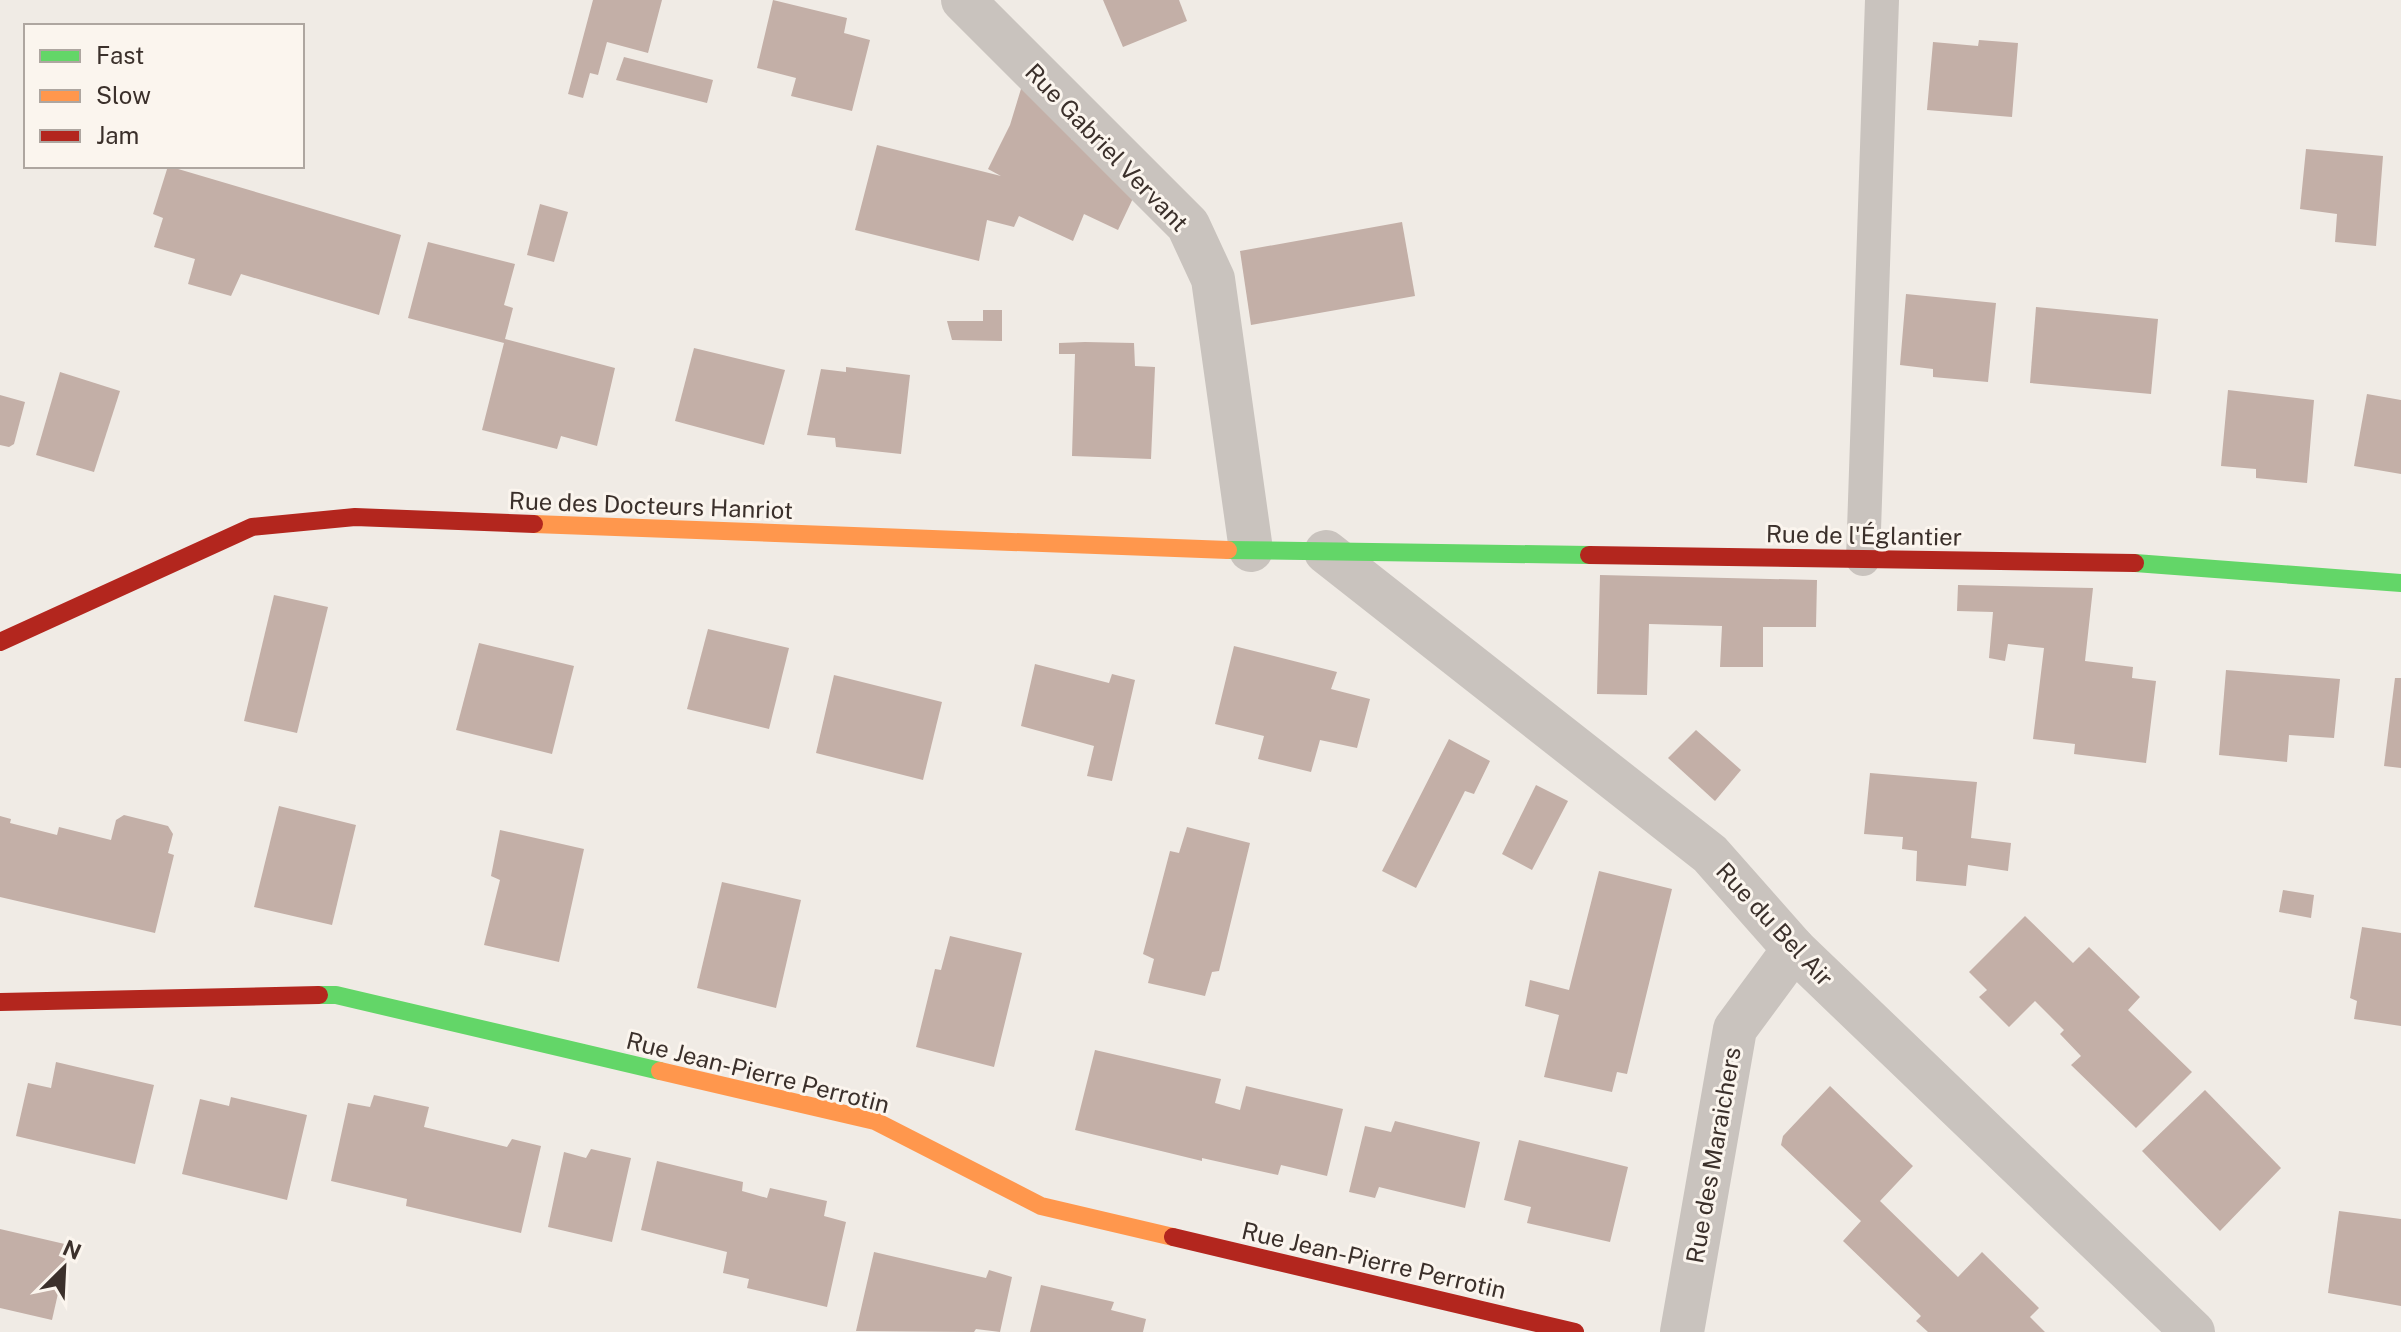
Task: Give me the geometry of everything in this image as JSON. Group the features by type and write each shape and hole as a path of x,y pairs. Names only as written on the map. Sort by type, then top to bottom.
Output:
{"street":[{"name":"Rue Gabriel Vervant","path":"963,0 1188,225 1213,279 1251,550"},
{"name":"Rue des Docteurs Hanriot","path":"0,642 252,527 355,517 1326,552"},
{"name":"Rue de l'Églantier","path":"1326,552 2117,562 2401,583"},
{"name":"Rue du Bel Air","path":"1326,552 1710,854 1794,949 2193,1332"},
{"name":"Rue des Maraichers","path":"1682,1332 1735,1029 1794,949"},
{"name":"Rue Jean-Pierre Perrotin","path":"0,1002 336,995 875,1121 1041,1206 1575,1332"}],"lane":[{"path":"1863,559 1882,0"}],"building":[{"path":"593,0 662,0 648,53 607,42 598,75 590,73 583,98 568,94"},
{"path":"773,0 847,18 844,33 870,40 852,111 791,96 796,78 757,68"},
{"path":"1103,0 1179,0 1187,21 1123,47"},
{"path":"1979,40 2018,43 2012,117 1927,110 1933,42 1978,46"},
{"path":"624,57 713,80 707,103 616,80"},
{"path":"1024,79 1076,128 1071,139 1104,154 1136,192 1118,230 1084,214 1073,241 1019,216 1014,227 987,220 979,261 855,230 877,145 1001,176 988,169 1010,125"},
{"path":"2306,149 2383,156 2376,246 2335,242 2337,214 2300,209"},
{"path":"167,168 175,168 401,235 379,315 241,274 231,296 188,284 195,259 154,247 163,218 153,214"},
{"path":"540,204 568,212 554,262 527,255"},
{"path":"1402,222 1415,296 1251,325 1240,251"},
{"path":"428,242 515,264 504,305 513,308 505,339 615,368 597,446 561,436 557,449 482,430 504,343 408,318"},
{"path":"1906,294 1996,303 1988,382 1933,377 1933,369 1900,365"},
{"path":"2036,307 2158,319 2151,394 2030,383"},
{"path":"983,310 1002,310 1002,341 952,340 947,321 983,321"},
{"path":"1059,343 1134,343 1135,366 1155,367 1151,459 1072,456 1075,354 1059,354"},
{"path":"694,348 785,370 764,445 675,421"},
{"path":"846,367 910,375 901,454 836,447 835,438 807,435 821,369 846,372"},
{"path":"60,372 120,391 94,472 36,455"},
{"path":"2228,390 2314,400 2307,483 2256,478 2256,469 2221,466"},
{"path":"2367,394 2401,400 2401,474 2354,466"},
{"path":"0,395 25,402 14,444 9,447 0,445"},
{"path":"1600,575 1817,580 1816,627 1763,627 1763,667 1720,667 1722,626 1649,624 1647,695 1597,694"},
{"path":"1958,585 2093,588 2085,661 2133,667 2132,678 2156,681 2146,763 2074,754 2075,744 2033,739 2044,648 2008,644 2005,661 1989,658 1993,612 1957,611"},
{"path":"274,595 328,607 297,733 244,721"},
{"path":"708,629 789,648 769,729 687,709"},
{"path":"479,643 574,666 552,754 456,730"},
{"path":"1234,646 1337,672 1331,689 1370,699 1357,748 1320,740 1311,772 1258,759 1264,736 1215,724"},
{"path":"1035,664 1109,683 1112,674 1135,680 1112,781 1087,776 1094,746 1021,726"},
{"path":"2226,670 2340,679 2334,738 2289,735 2287,762 2219,755"},
{"path":"834,675 942,702 923,780 816,753"},
{"path":"2395,678 2401,678 2401,768 2384,766"},
{"path":"1696,730 1741,770 1715,801 1668,758"},
{"path":"1449,739 1490,761 1474,794 1465,791 1416,888 1382,871"},
{"path":"1870,773 1977,782 1971,838 2011,843 2008,871 1968,865 1966,886 1916,881 1917,851 1902,849 1903,837 1864,834"},
{"path":"1536,785 1568,801 1532,870 1502,854"},
{"path":"279,806 356,825 332,925 254,907"},
{"path":"124,815 168,826 173,834 168,853 174,855 155,933 0,897 0,816 11,819 10,823 57,835 59,827 111,840 116,820"},
{"path":"1187,827 1250,843 1219,971 1212,972 1205,996 1148,983 1154,959 1143,954 1170,851 1179,853"},
{"path":"500,830 584,849 559,962 484,945 500,880 491,876"},
{"path":"1599,871 1672,889 1627,1074 1617,1072 1612,1092 1544,1077 1559,1015 1525,1006 1530,980 1569,990"},
{"path":"722,882 801,900 776,1008 697,988"},
{"path":"2283,890 2314,895 2311,918 2279,912"},
{"path":"2025,916 2073,963 2089,947 2140,997 2128,1010 2192,1072 2136,1128 2071,1065 2081,1056 2060,1034 2064,1030 2035,1001 2009,1027 1979,997 1987,990 1969,972"},
{"path":"2362,927 2401,933 2401,1026 2354,1019 2357,1001 2350,998"},
{"path":"950,936 1022,953 994,1067 916,1047 935,969 941,970"},
{"path":"1095,1050 1221,1079 1215,1103 1240,1110 1246,1086 1343,1109 1327,1176 1281,1165 1278,1175 1202,1158 1202,1161 1075,1130"},
{"path":"56,1062 154,1085 135,1164 16,1136 28,1083 51,1088"},
{"path":"1830,1086 1913,1166 1880,1201 1958,1277 1982,1252 2039,1308 2030,1317 2045,1332 1928,1332 1916,1321 1921,1316 1843,1241 1861,1221 1781,1145 1783,1136"},
{"path":"2205,1090 2281,1168 2220,1231 2142,1151"},
{"path":"374,1095 429,1107 424,1127 507,1147 512,1139 541,1146 521,1233 406,1206 407,1199 331,1181 348,1103 370,1107"},
{"path":"231,1097 307,1115 287,1200 182,1174 200,1099 229,1106"},
{"path":"1395,1121 1480,1142 1465,1208 1379,1187 1375,1198 1349,1192 1365,1126 1391,1132"},
{"path":"1519,1140 1628,1167 1610,1242 1527,1223 1531,1207 1504,1200"},
{"path":"591,1149 631,1158 612,1242 548,1227 564,1152 586,1158"},
{"path":"657,1161 743,1182 742,1191 767,1198 770,1188 827,1201 824,1216 846,1222 827,1307 747,1288 749,1279 723,1273 727,1252 641,1230"},
{"path":"2339,1211 2401,1219 2401,1306 2328,1293"},
{"path":"0,1229 69,1245 52,1320 0,1308"},
{"path":"874,1252 986,1278 989,1270 1012,1277 1000,1332 976,1329 974,1332 856,1331"},
{"path":"1041,1285 1114,1302 1111,1310 1146,1319 1143,1332 1030,1332"}],"traffic: fast":[{"path":"1228,550 1589,555"},
{"path":"2135,563 2401,583"},
{"path":"319,995 336,995 660,1071"}],"traffic: slow":[{"path":"534,524 1228,550"},
{"path":"660,1071 875,1121 1041,1206 1173,1237"}],"traffic: jam":[{"path":"0,642 252,527 355,517 534,524"},
{"path":"1589,555 2135,563"},
{"path":"0,1002 319,995"},
{"path":"1173,1237 1575,1332"}]}
